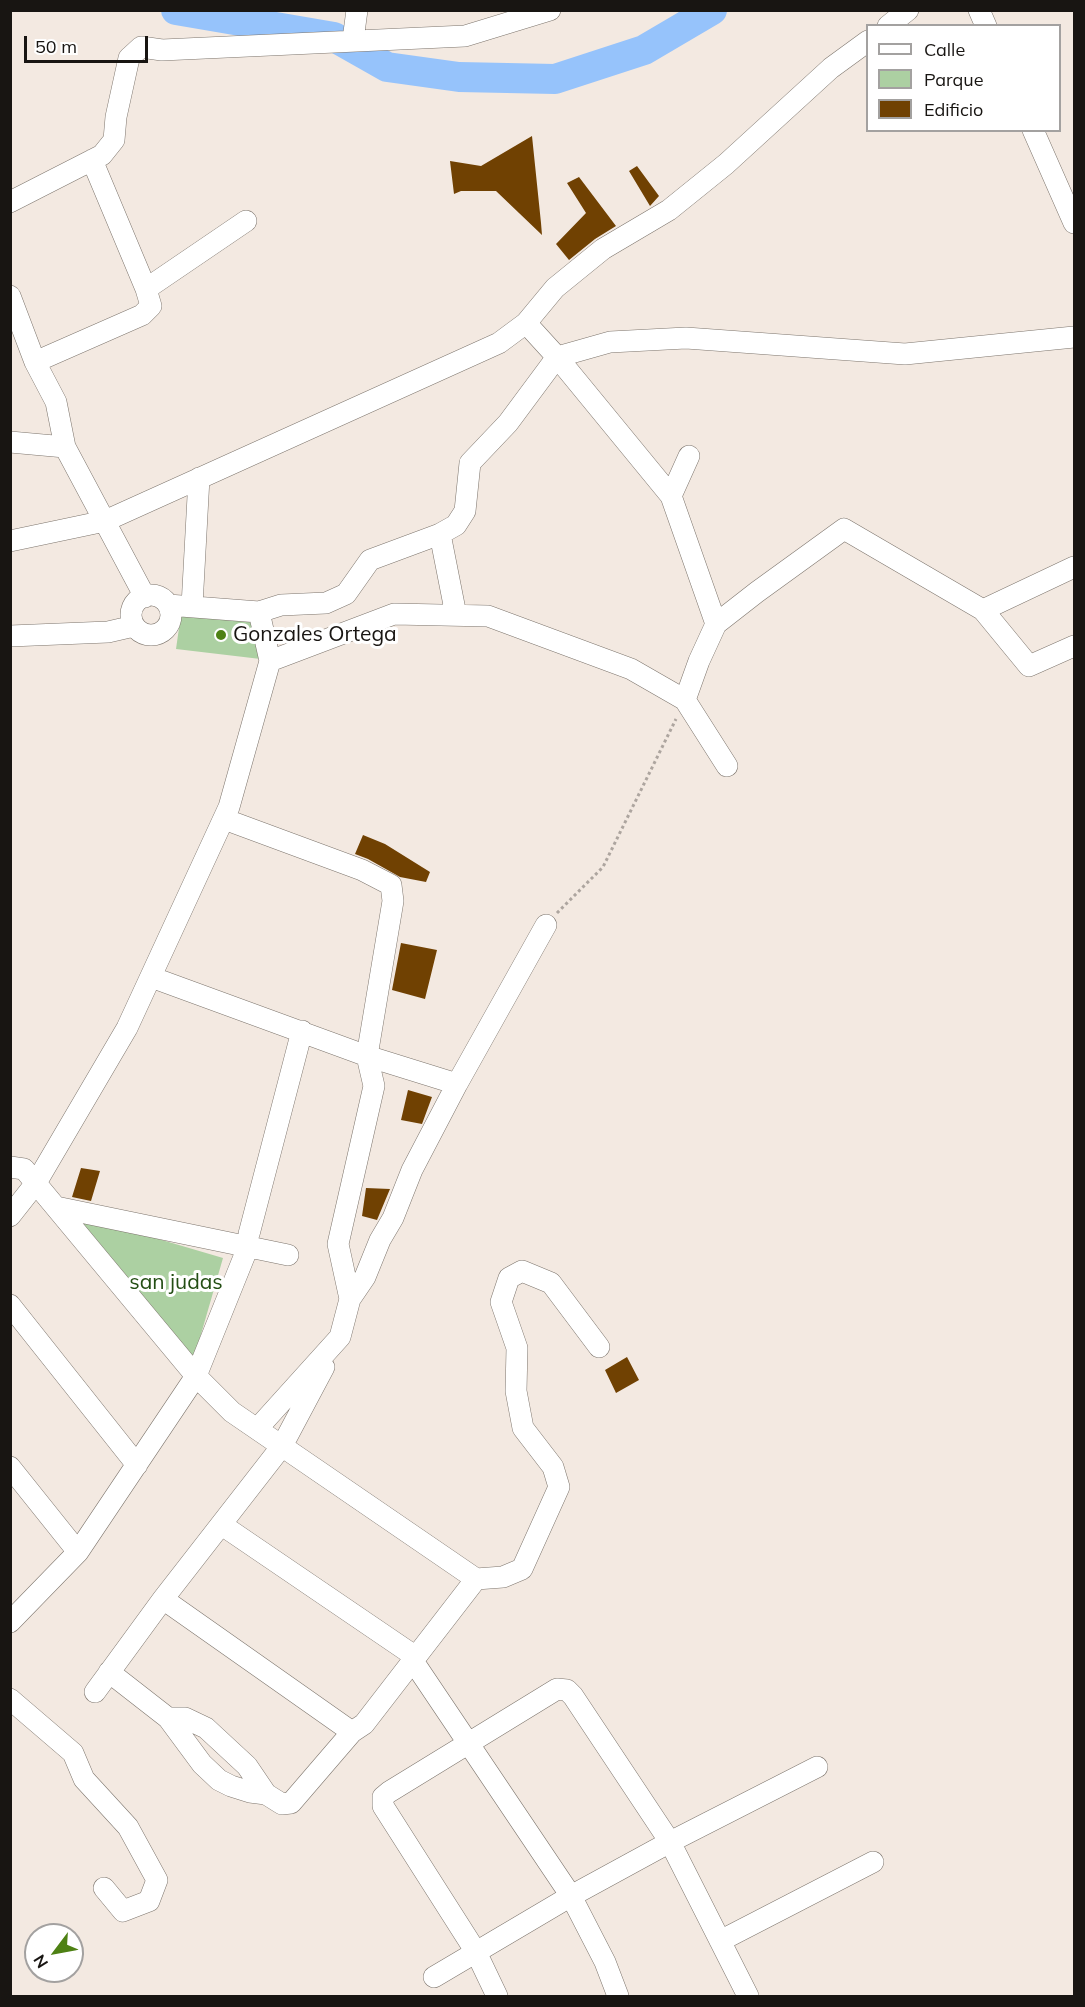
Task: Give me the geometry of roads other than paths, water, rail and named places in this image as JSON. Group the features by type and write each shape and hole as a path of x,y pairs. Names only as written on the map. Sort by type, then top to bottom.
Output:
{"street":[{"path":"352,40 357,10"},
{"path":"10,202 102,155 114,140 116,117 129,58 141,47 162,50 465,36 550,10"},
{"path":"890,24 908,10"},
{"path":"979,10 985,24"},
{"path":"10,541 105,521 499,343 526,323 555,288 603,249 669,210 726,164 831,68 866,42"},
{"path":"1034,132 1065,177 1074,223"},
{"path":"36,362 141,315 151,306 92,160"},
{"path":"146,289 246,221"},
{"path":"10,296 36,362 56,402 66,447 145,597"},
{"path":"526,323 557,357 671,496 716,624"},
{"path":"168,604 259,612 281,605 326,603 346,594 370,560 440,534 456,525 465,511 470,463 508,423 557,357 610,342 686,338 905,354 1074,337"},
{"path":"10,442 66,447"},
{"path":"671,496 690,456"},
{"path":"192,606 200,478"},
{"path":"686,700 699,661 716,624 844,529 983,610 1029,666 1074,646"},
{"path":"440,534 456,615"},
{"path":"983,610 1074,567"},
{"path":"145,597 162,598 168,604 171,613 168,627 155,635 139,632 131,618 135,603 145,597"},
{"path":"10,1216 36,1183 127,1028 229,807 270,661 259,612"},
{"path":"270,661 394,614 488,616 631,669 686,700 727,766"},
{"path":"10,636 108,632 134,626"},
{"path":"224,819 362,870 391,885 393,901 367,1056 374,1086 338,1244 350,1299"},
{"path":"95,1692 163,1599 282,1446 340,1337 350,1299 365,1277 380,1240 393,1218 412,1170 546,925"},
{"path":"150,977 367,1056 457,1084"},
{"path":"10,1622 78,1552 196,1376 248,1240 302,1031"},
{"path":"10,1167 24,1169 196,1376 232,1412 477,1579 503,1577 522,1569 559,1487 553,1467 523,1428 516,1391 517,1348 501,1302 509,1278 522,1271 551,1283 599,1347"},
{"path":"56,1207 248,1240 288,1255"},
{"path":"10,1305 137,1465"},
{"path":"257,1429 340,1337"},
{"path":"10,1467 78,1552"},
{"path":"222,1525 414,1659 426,1681 571,1896 605,1962 618,1996"},
{"path":"109,1672 168,1718 202,1764 219,1780 250,1792 266,1794 282,1804 291,1803 352,1732 364,1724 477,1579"},
{"path":"163,1599 352,1732"},
{"path":"497,1996 476,1952 383,1806 383,1797 465,1738 557,1689 567,1690 573,1696 670,1842 748,1996"},
{"path":"10,1699 72,1753 84,1779 128,1827 157,1880 148,1900 123,1911 104,1888"},
{"path":"168,1718 185,1718 206,1728 248,1766 266,1794"},
{"path":"434,1977 571,1896 670,1842 817,1767"},
{"path":"720,1941 873,1862"}],"waterway":[{"path":"176,10 334,37 387,67 459,77 555,79 644,50 712,10"}],"place":[{"name":"Gonzales Ortega","path":"221,635"}],"park label":[{"name":"san judas","path":"176,1283"}]}
